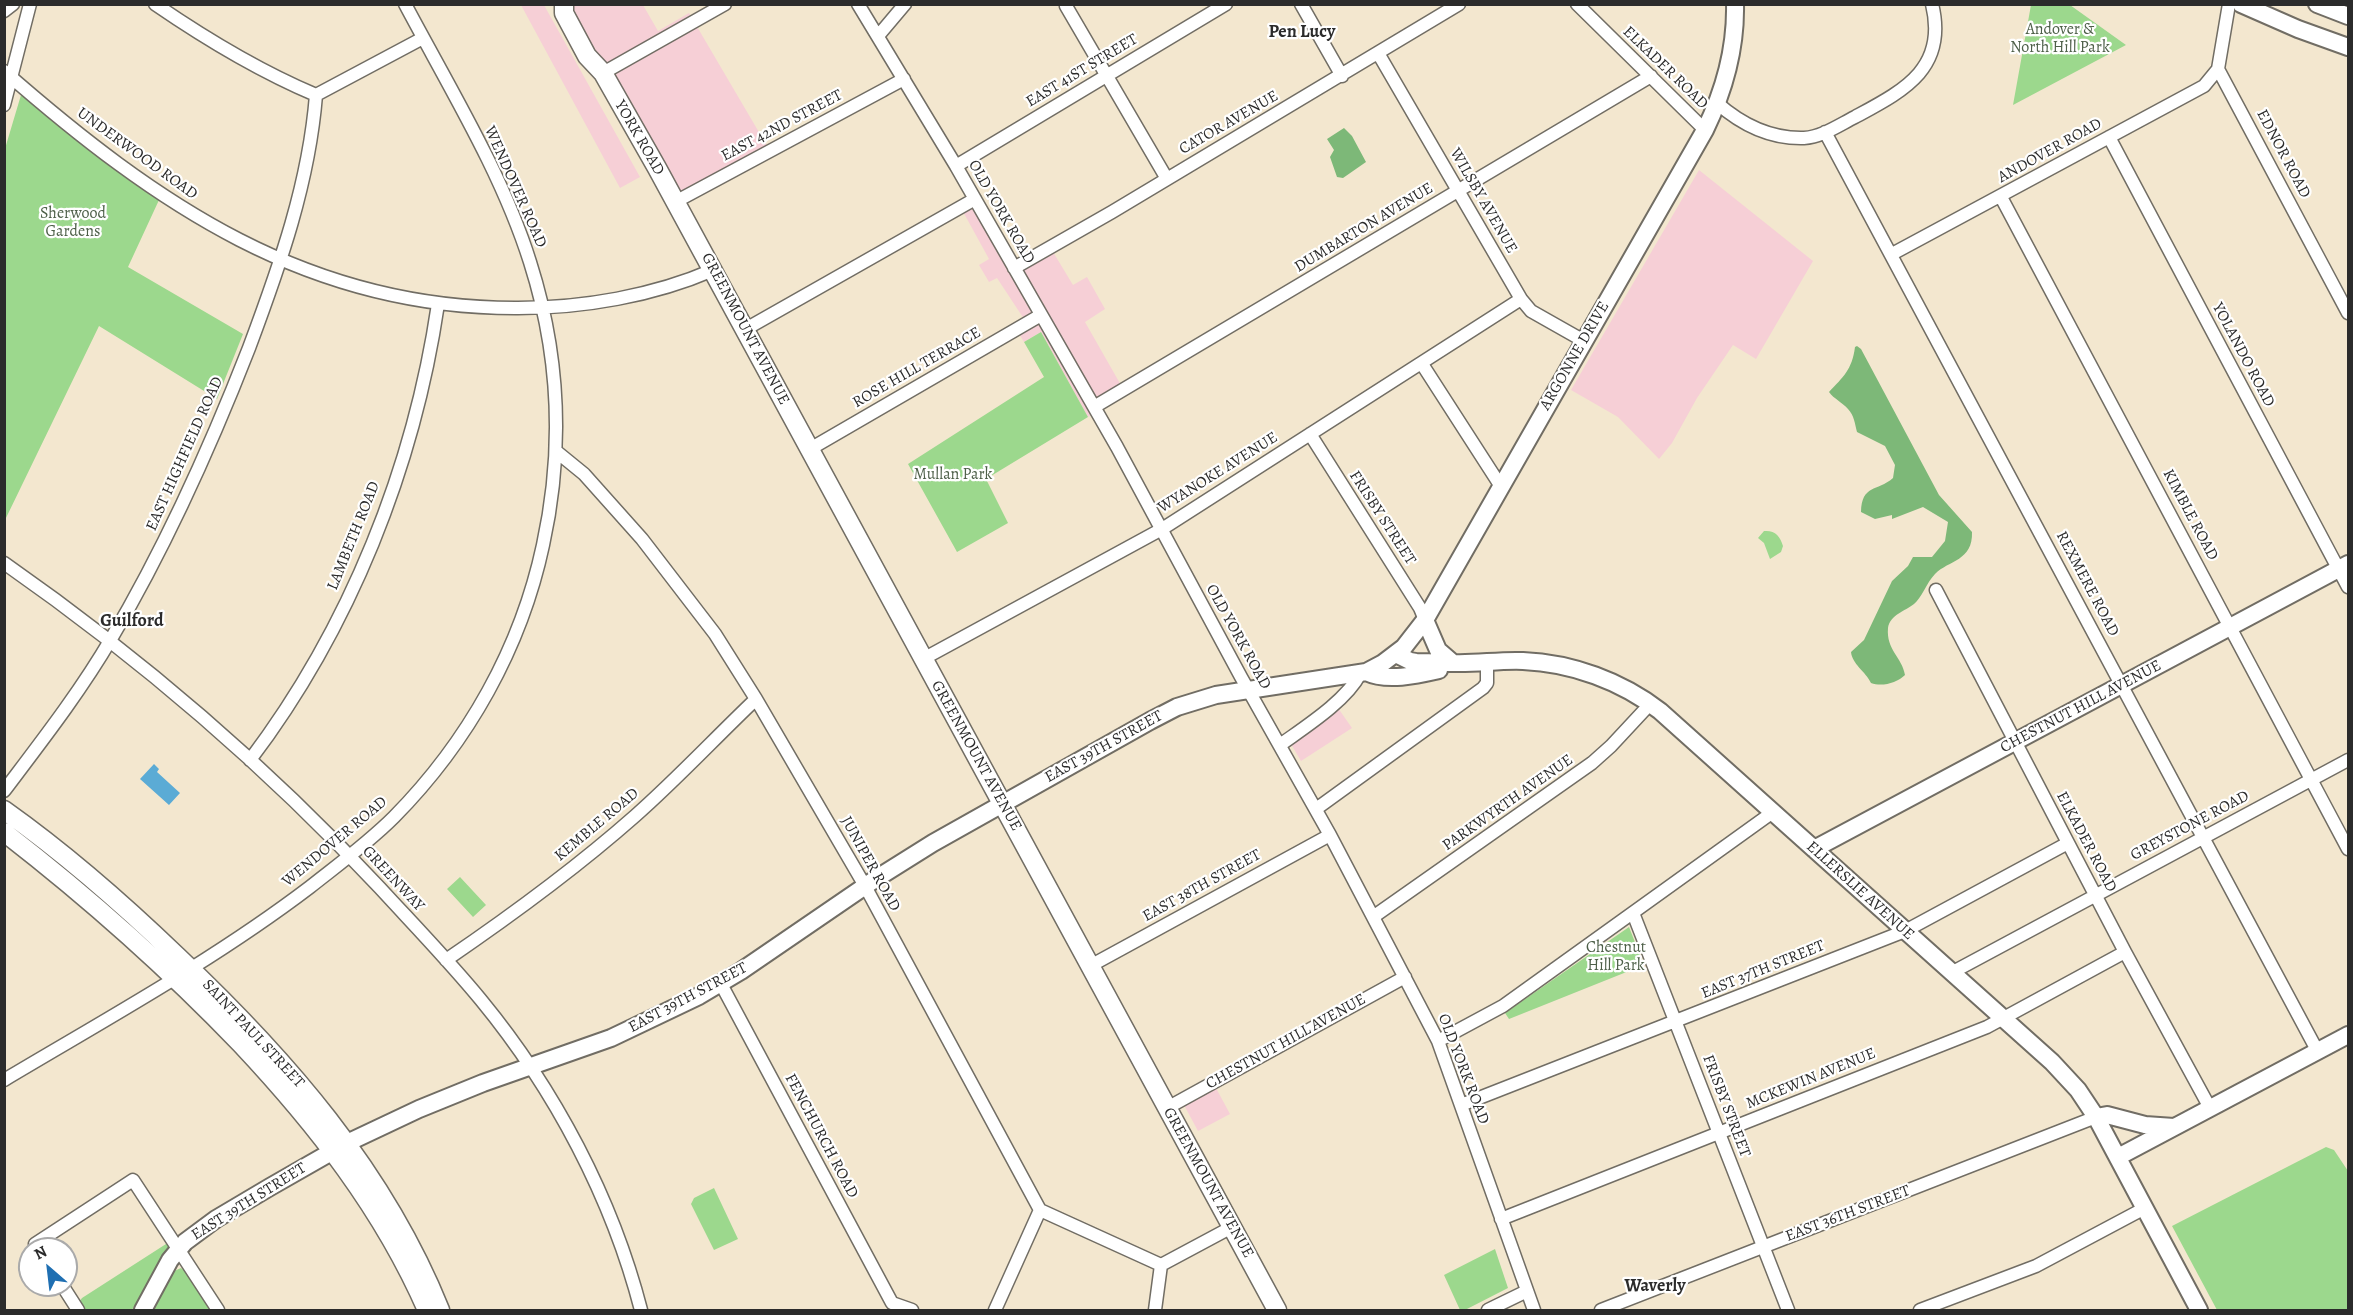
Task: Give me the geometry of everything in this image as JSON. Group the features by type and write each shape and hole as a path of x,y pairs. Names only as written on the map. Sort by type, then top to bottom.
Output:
{"main road":[{"name":"YORK ROAD","path":"564,4 564,13 587,56 603,73"},
{"name":"YORK ROAD","path":"570,4 574,7 596,51 603,73 675,202"},
{"name":"ARGONNE DRIVE","path":"1363,673 1396,654 1411,640 1425,621 1500,485 1705,130 1717,103 1731,51 1735,4"},
{"path":"2241,4 2290,26 2349,47"},
{"path":"2317,4 2349,16"},
{"name":"GREENMOUNT AVENUE","path":"675,202 1277,1311"},
{"name":"CHESTNUT HILL AVENUE","path":"1814,849 2344,567"},
{"path":"1248,690 1363,673 1390,677 1438,670 1453,663 1438,650 1425,621"},
{"name":"ELLERSLIE AVENUE","path":"1396,654 1410,661 1543,663 1580,670 1619,685 1651,703 2066,1077 2085,1099 2096,1117 2199,1311"},
{"name":"EAST 39TH STREET","path":"143,1311 166,1267 178,1250 195,1234 340,1147 418,1109 576,1051 647,1022 721,984 865,886 933,843 1177,707 1206,697 1248,690"},
{"name":"SAINT PAUL STREET","path":"4,810 99,885 183,973 270,1075 340,1147 409,1240 440,1311"},
{"name":"SAINT PAUL STREET","path":"4,832 183,973"},
{"path":"2118,1157 2349,1035"},
{"path":"2096,1117 2107,1115 2145,1125 2175,1127"},
{"name":"SAINT PAUL STREET","path":"340,1147 361,1189 410,1271 427,1311"}],"street":[{"path":"4,10 13,4"},
{"path":"4,105 8,75 30,4"},
{"path":"155,4 210,40 316,95 423,38"},
{"name":"WENDOVER ROAD","path":"4,1080 183,973 263,922 350,856 394,817 430,777 464,732 495,680 516,631 535,576 548,522 557,452 554,365 543,308 530,262 503,194 405,4"},
{"path":"603,73 724,4"},
{"name":"OLD YORK ROAD","path":"858,4 956,166 1094,407 1162,528 1248,690 1316,809 1405,977 1438,1041 1534,1311"},
{"path":"878,36 905,4"},
{"name":"EAST 41ST STREET","path":"956,166 1226,4"},
{"path":"1301,4 1342,76"},
{"name":"CATOR AVENUE","path":"1014,268 1342,76 1459,4"},
{"name":"ELKADER ROAD","path":"1577,4 1705,130"},
{"path":"1717,103 1748,126 1771,135 1807,138 1825,132 1905,89 1919,75 1926,66 1934,39 1932,4"},
{"path":"2218,69 2229,4"},
{"path":"1066,5 1167,179"},
{"name":"WILSBY AVENUE","path":"1378,53 1521,299 1531,311 1584,341"},
{"name":"ANDOVER ROAD","path":"1892,254 2204,86 2218,69"},
{"name":"EDNOR ROAD","path":"2218,69 2349,313"},
{"name":"UNDERWOOD ROAD","path":"8,75 88,141 166,198 214,228 281,261 368,291 438,304 484,308 543,308 627,296 712,270"},
{"name":"DUMBARTON AVENUE","path":"1094,407 1652,76"},
{"name":"EAST 42ND STREET","path":"675,202 904,79"},
{"name":"EAST HIGHFIELD ROAD","path":"4,791 39,746 110,641 163,543 204,457 231,395 281,261 303,182 311,143 316,95"},
{"name":"REXMERE ROAD","path":"1825,132 2318,1052"},
{"name":"YOLANDO ROAD","path":"2109,138 2344,567 2349,587"},
{"name":"KIMBLE ROAD","path":"2001,197 2349,849"},
{"path":"744,330 975,199"},
{"name":"WYANOKE AVENUE","path":"923,658 1162,528 1521,299"},
{"name":"LAMBETH ROAD","path":"250,760 284,713 318,656 366,558 405,448 427,369 438,304"},
{"name":"ROSE HILL TERRACE","path":"810,449 1041,315"},
{"path":"1422,364 1500,485"},
{"name":"FRISBY STREET","path":"1310,434 1419,606 1425,621"},
{"name":"JUNIPER ROAD","path":"557,452 584,474 642,539 715,634 756,699 865,886 1040,1210"},
{"name":"GREENWAY","path":"4,563 110,641 250,760 350,856 487,1007 529,1067 562,1120 594,1179 620,1241 641,1311"},
{"name":"ELKADER ROAD","path":"1936,590 2125,952 2210,1108"},
{"path":"1316,809 1483,688 1487,683 1487,661"},
{"path":"1280,746 1338,700 1363,673"},
{"name":"KEMBLE ROAD","path":"446,960 533,899 602,844 673,781 756,699"},
{"name":"PARKWYRTH AVENUE","path":"1373,917 1592,763 1651,703"},
{"name":"GREYSTONE ROAD","path":"1951,973 2349,759"},
{"path":"1438,1041 1492,1013 1773,812"},
{"name":"EAST 38TH STREET","path":"1090,966 1330,835"},
{"name":"EAST 37TH STREET","path":"1461,1105 1905,931 2068,843"},
{"name":"FRISBY STREET","path":"1633,913 1788,1311"},
{"name":"MCKEWIN AVENUE","path":"1501,1219 2003,1019 2125,952"},
{"name":"CHESTNUT HILL AVENUE","path":"1167,1108 1405,977"},
{"name":"FENCHURCH ROAD","path":"721,984 890,1307"},
{"name":"EAST 36TH STREET","path":"1601,1311 2096,1117"},
{"path":"49,1237 133,1180 218,1311"},
{"path":"1920,1311 2036,1266 2145,1208"},
{"path":"995,1311 1040,1210 1161,1265"},
{"path":"1161,1265 1232,1227"},
{"path":"1155,1311 1161,1265"},
{"path":"1488,1311 1527,1291"},
{"path":"69,1297 78,1311"},
{"path":"890,1307 912,1311"}],"shaded area":[{"path":"521,5 544,5 640,177 620,188"},
{"path":"565,5 643,5 658,31 689,13 770,151 675,202"},
{"path":"1699,170 1813,261 1756,359 1733,345 1697,398 1672,443 1659,459 1618,417 1571,390"},
{"path":"976,199 1016,267 1050,247 1073,285 1087,277 1105,309 1085,322 1126,394 1088,417 1041,332 1024,342 1016,329 1026,322 997,278 989,282 979,265 989,259 961,208"},
{"path":"1338,708 1352,728 1301,761 1291,744"},
{"path":"1216,1088 1230,1114 1198,1131 1184,1105"}],"green space":[{"name":"Andover & North Hill Park","path":"2031,5 2070,5 2126,45 2013,105"},
{"name":"Sherwood Gardens","path":"21,95 118,172 159,200 128,267 243,334 217,399 99,326 5,520 4,152"},
{"path":"1344,128 1352,136 1366,162 1343,178 1337,177 1330,157 1334,150 1327,139"},
{"name":"Mullan Park","path":"1041,332 1088,417 986,479 1008,523 957,552 908,464 1044,377 1024,342"},
{"path":"1857,346 1861,349 1939,495 1972,532 1969,549 1959,559 1935,574 1917,602 1889,624 1889,642 1905,675 1889,684 1871,683 1854,660 1851,652 1864,640 1892,581 1908,566 1913,557 1932,557 1945,541 1948,522 1923,507 1892,519 1892,515 1875,519 1861,512 1864,497 1871,490 1893,478 1895,465 1885,446 1857,432 1850,411 1829,392 1846,372"},
{"path":"1764,531 1776,534 1783,546 1781,552 1770,559 1764,543 1758,538"},
{"path":"460,877 486,905 473,917 447,889"},
{"name":"Chestnut Hill Park","path":"1629,927 1644,965 1509,1019 1505,1013"},
{"path":"2326,1147 2334,1150 2348,1171 2348,1310 2217,1310 2172,1226"},
{"path":"714,1188 738,1239 714,1250 691,1204 694,1198"},
{"path":"166,1244 169,1246 168,1250 132,1310 84,1310 79,1302 82,1298"},
{"path":"1495,1249 1508,1288 1465,1310 1460,1310 1444,1275"},
{"path":"181,1268 211,1310 153,1310 172,1272"}],"water":[{"path":"154,764 159,769 157,772 180,793 169,805 140,779"}],"district":[{"name":"Pen Lucy","path":"1302,33"},
{"name":"Guilford","path":"132,622"},
{"name":"Waverly","path":"1655,1287"}]}
